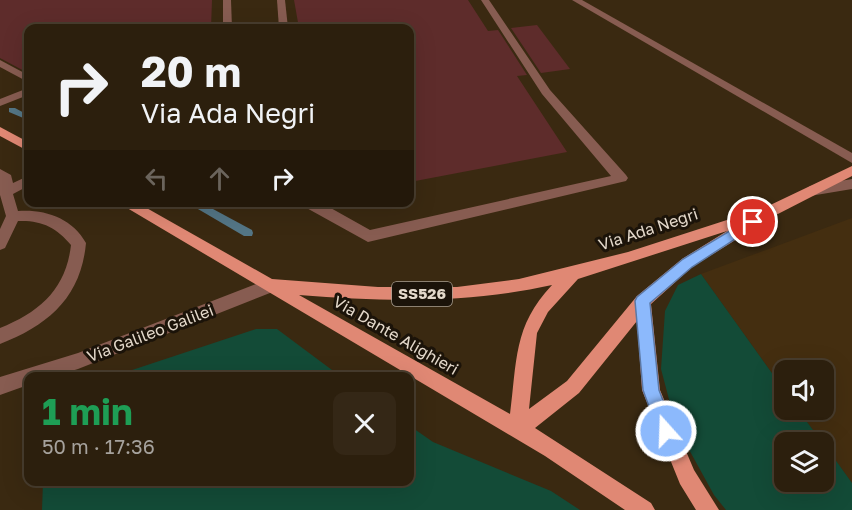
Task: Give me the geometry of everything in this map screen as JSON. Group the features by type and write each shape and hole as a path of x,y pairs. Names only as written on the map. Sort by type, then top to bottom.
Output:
{"main road":[{"path":"0,131 24,145"},
{"name":"Via Ada Negri","path":"517,429 573,387 643,301 687,263 769,212 852,170"},
{"name":"Via Dante Alighieri","path":"133,207 552,449 644,510"},
{"name":"Via Ada Negri","path":"269,286 394,295 483,291 574,273 769,212"},
{"path":"517,429 529,333 542,308 574,273"},
{"path":"643,301 651,390 687,477 708,510"}],"street":[{"path":"227,0 228,24"},
{"path":"281,0 284,24"},
{"path":"317,207 368,236 621,178 546,92 485,0"},
{"path":"576,0 852,159"},
{"path":"0,63 24,77"},
{"path":"0,103 24,93"},
{"path":"0,174 6,178 6,192 13,216 0,244"},
{"path":"6,192 24,183"},
{"path":"810,191 852,184"},
{"path":"0,336 16,330 39,315 62,294 74,272 79,243 64,227 38,215 13,216"},
{"name":"Via Galileo Galilei","path":"44,372 269,286"},
{"name":"Via Galileo Galilei","path":"0,386 24,379"}],"shaded area":[{"path":"852,218 852,483 834,459 834,432 814,432 805,420 834,420 834,360 774,360 774,376 701,274"}],"green space":[{"path":"701,274 774,376 774,420 806,420 814,432 774,432 774,492 834,492 834,458 852,483 852,510 726,510 714,495 676,426 661,369 665,311 678,285"},
{"path":"256,329 277,329 335,372 126,372"},
{"path":"414,429 433,442 551,491 580,510 42,510 43,486 414,486"}],"building":[{"path":"0,0 212,0 211,24 24,24 24,71 0,58"},
{"path":"294,0 468,0 488,31 498,30 527,75 517,76 567,152 414,181 414,24 298,24"},
{"path":"537,25 570,69 541,73 511,28"}],"waterway":[{"path":"12,110 24,116"},
{"path":"200,207 248,233"}],"route":[{"path":"666,431 651,390 643,301 687,263 753,222"}]}
